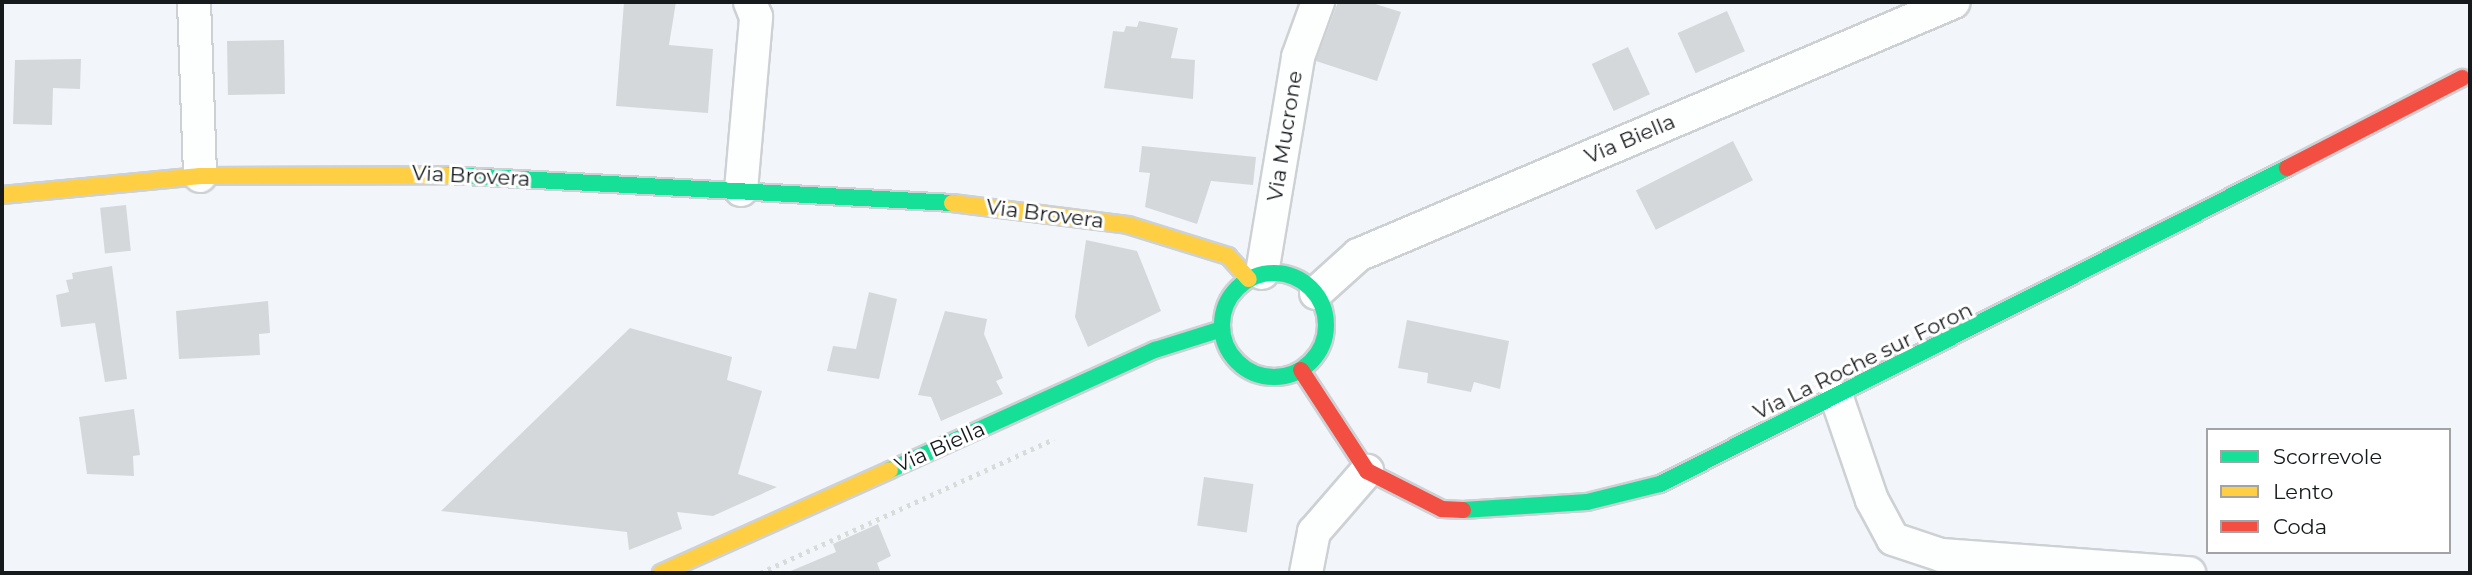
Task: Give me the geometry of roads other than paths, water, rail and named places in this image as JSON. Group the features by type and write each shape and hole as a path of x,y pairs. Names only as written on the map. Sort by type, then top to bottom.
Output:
{"street":[{"path":"194,2 200,176"},
{"path":"741,190 756,17 750,2"},
{"name":"Via Mucrone","path":"1256,276 1298,57 1318,2"},
{"name":"Via Biella","path":"1316,293 1358,255 1954,2"},
{"name":"Via La Roche sur Foron","path":"1301,370 1367,471 1442,509 1496,512 1587,502 1660,484 1837,398 2381,124 2462,78"},
{"name":"Via Brovera","path":"2,195 200,176 390,172 741,190 1024,209 1128,225 1228,256 1256,276"},
{"path":"1292,275 1316,293 1327,326 1324,343 1301,370 1287,376 1257,374 1233,357 1222,329 1228,300 1256,276 1292,275"},
{"name":"Via Biella","path":"661,573 1155,349 1222,329"},
{"path":"1837,398 1872,500 1893,539 1941,555 2189,573"},
{"path":"1306,573 1314,532 1367,471"}]}
